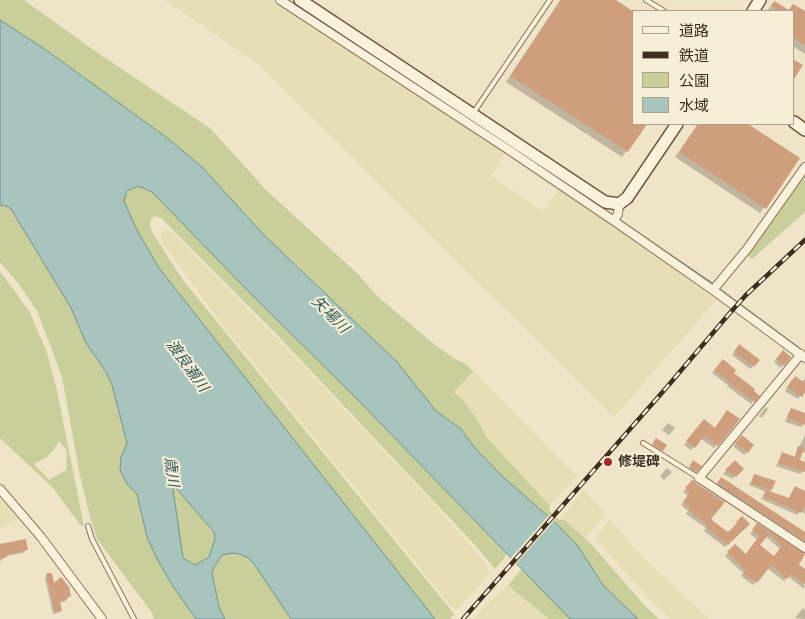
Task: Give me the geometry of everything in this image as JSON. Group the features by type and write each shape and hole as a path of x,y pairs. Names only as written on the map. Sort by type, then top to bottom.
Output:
{"street":[{"path":"280,0 614,220 803,356 698,478 805,548"},
{"path":"300,0 599,199 612,204 619,204 628,198 676,125"},
{"path":"713,290 747,249 805,167"},
{"path":"614,220 618,214 619,204"},
{"path":"0,489 102,619"}],"lane":[{"path":"473,115 550,0"},
{"path":"646,0 662,10"},
{"path":"643,443 698,478"},
{"path":"88,526 92,539 134,619"}],"shaded area":[{"path":"165,0 271,0 506,154 491,176 543,212 560,188 719,297 614,417 258,64"},
{"path":"163,230 171,232 292,354 422,491 485,562 489,573 487,577 460,607 453,609 226,330 162,242 161,233"},
{"path":"473,371 577,476 550,506 487,438 464,401 454,392"},
{"path":"584,491 606,514 585,539 562,516"},
{"path":"0,492 22,518 0,528"},
{"path":"610,519 642,556 709,619 671,619 647,597 596,539 596,536"},
{"path":"508,585 549,619 475,619 481,610"}],"green space":[{"path":"0,0 24,0 95,51 211,129 266,190 358,274 376,295 435,345 464,363 473,371 454,392 464,401 487,438 550,506 550,511 559,520 564,519 591,544 645,606 659,619 638,619 603,585 578,546 558,525 502,476 475,448 460,428 436,411 397,362 263,234 202,167 170,140 46,50 0,20"},
{"path":"805,171 805,212 752,259 747,255"},
{"path":"141,187 152,192 507,554 495,569 475,545 279,337 161,218 154,216 150,227 183,280 454,614 450,619 435,619 159,268 137,230 124,201 131,188"},
{"path":"0,205 11,209 71,308 86,343 106,372 112,385 127,443 121,457 133,490 137,494 147,537 172,585 196,619 154,619 152,613 97,539 79,471 62,377 37,311 18,283 0,262"},
{"path":"0,271 29,311 46,350 56,386 84,526 81,526 53,488 0,438","holes":["59,441 67,451 66,470 49,480 34,464 47,457"]},
{"path":"175,487 214,532 215,539 209,557 195,565 183,558 173,489"},
{"path":"232,553 248,557 291,619 225,619 219,607 212,573 222,555"},
{"path":"522,569 570,619 549,619 508,585"}],"water":[{"path":"0,20 46,50 170,140 202,167 263,234 397,362 436,411 460,428 475,448 502,476 558,525 578,546 603,585 638,619 570,619 357,399 152,192 136,187 127,191 124,201 137,230 159,268 435,619 291,619 254,564 247,557 232,553 222,555 212,573 219,607 225,619 196,619 172,585 157,559 147,537 137,494 127,484 120,470 121,457 127,443 112,385 106,372 86,343 71,308 11,209 0,205","holes":["175,487 214,532 215,539 209,557 195,565 183,558 173,489"]}],"pier":[{"path":"549,515 555,520 515,565 509,560"}],"building":[{"path":"561,0 616,0 632,11 632,125 646,125 628,152 510,76"},
{"path":"774,1 789,10 777,10 771,6"},
{"path":"793,4 805,11 805,45 795,39 795,10 789,10"},
{"path":"795,61 803,65 795,77"},
{"path":"697,125 750,125 800,158 766,209 679,152"},
{"path":"739,344 760,360 754,367 734,352"},
{"path":"783,350 791,357 784,366 776,359"},
{"path":"723,359 736,370 734,373 755,389 754,391 760,396 755,402 714,370"},
{"path":"795,376 805,383 805,392 802,397 787,387"},
{"path":"791,408 805,413 805,425 787,418"},
{"path":"727,410 740,419 718,446 704,436 695,448 686,441 704,419 715,428"},
{"path":"742,435 754,445 748,453 735,443"},
{"path":"656,438 667,445 663,451 652,444"},
{"path":"798,446 804,448 800,460 805,462 805,472 778,463 782,452 795,457"},
{"path":"693,460 702,466 697,472 689,467"},
{"path":"735,460 744,469 736,477 725,470"},
{"path":"754,474 776,481 771,491 751,483"},
{"path":"721,477 805,532 805,541 717,483"},
{"path":"693,479 725,502 711,519 717,524 728,532 737,524 736,522 742,516 750,524 728,545 706,527 708,525 688,510 690,508 683,502 690,492 685,488"},
{"path":"795,486 805,491 805,504 801,513 763,496 766,490 789,498"},
{"path":"757,523 805,554 799,565 805,569 805,584 791,574 787,579 771,565 757,583 743,573 745,570 727,552 735,544 746,554 759,536 752,530","holes":["769,534 782,546 774,556 760,545"]},
{"path":"26,539 28,550 7,555 7,557 0,559 0,544"},
{"path":"47,573 52,573 54,583 61,577 69,587 71,596 67,597 67,600 60,601 62,611 55,612"}],"waterway":[{"path":"287,0 338,33"},
{"path":"588,199 708,281 805,353"}],"railway":[{"path":"463,619 746,295 805,240"}],"place":[{"name":"修堤碑","path":"608,462"}],"water label":[{"name":"矢場川","path":"330,315"},
{"name":"渡良瀬川","path":"187,366"},
{"name":"歳川","path":"171,472"}]}
